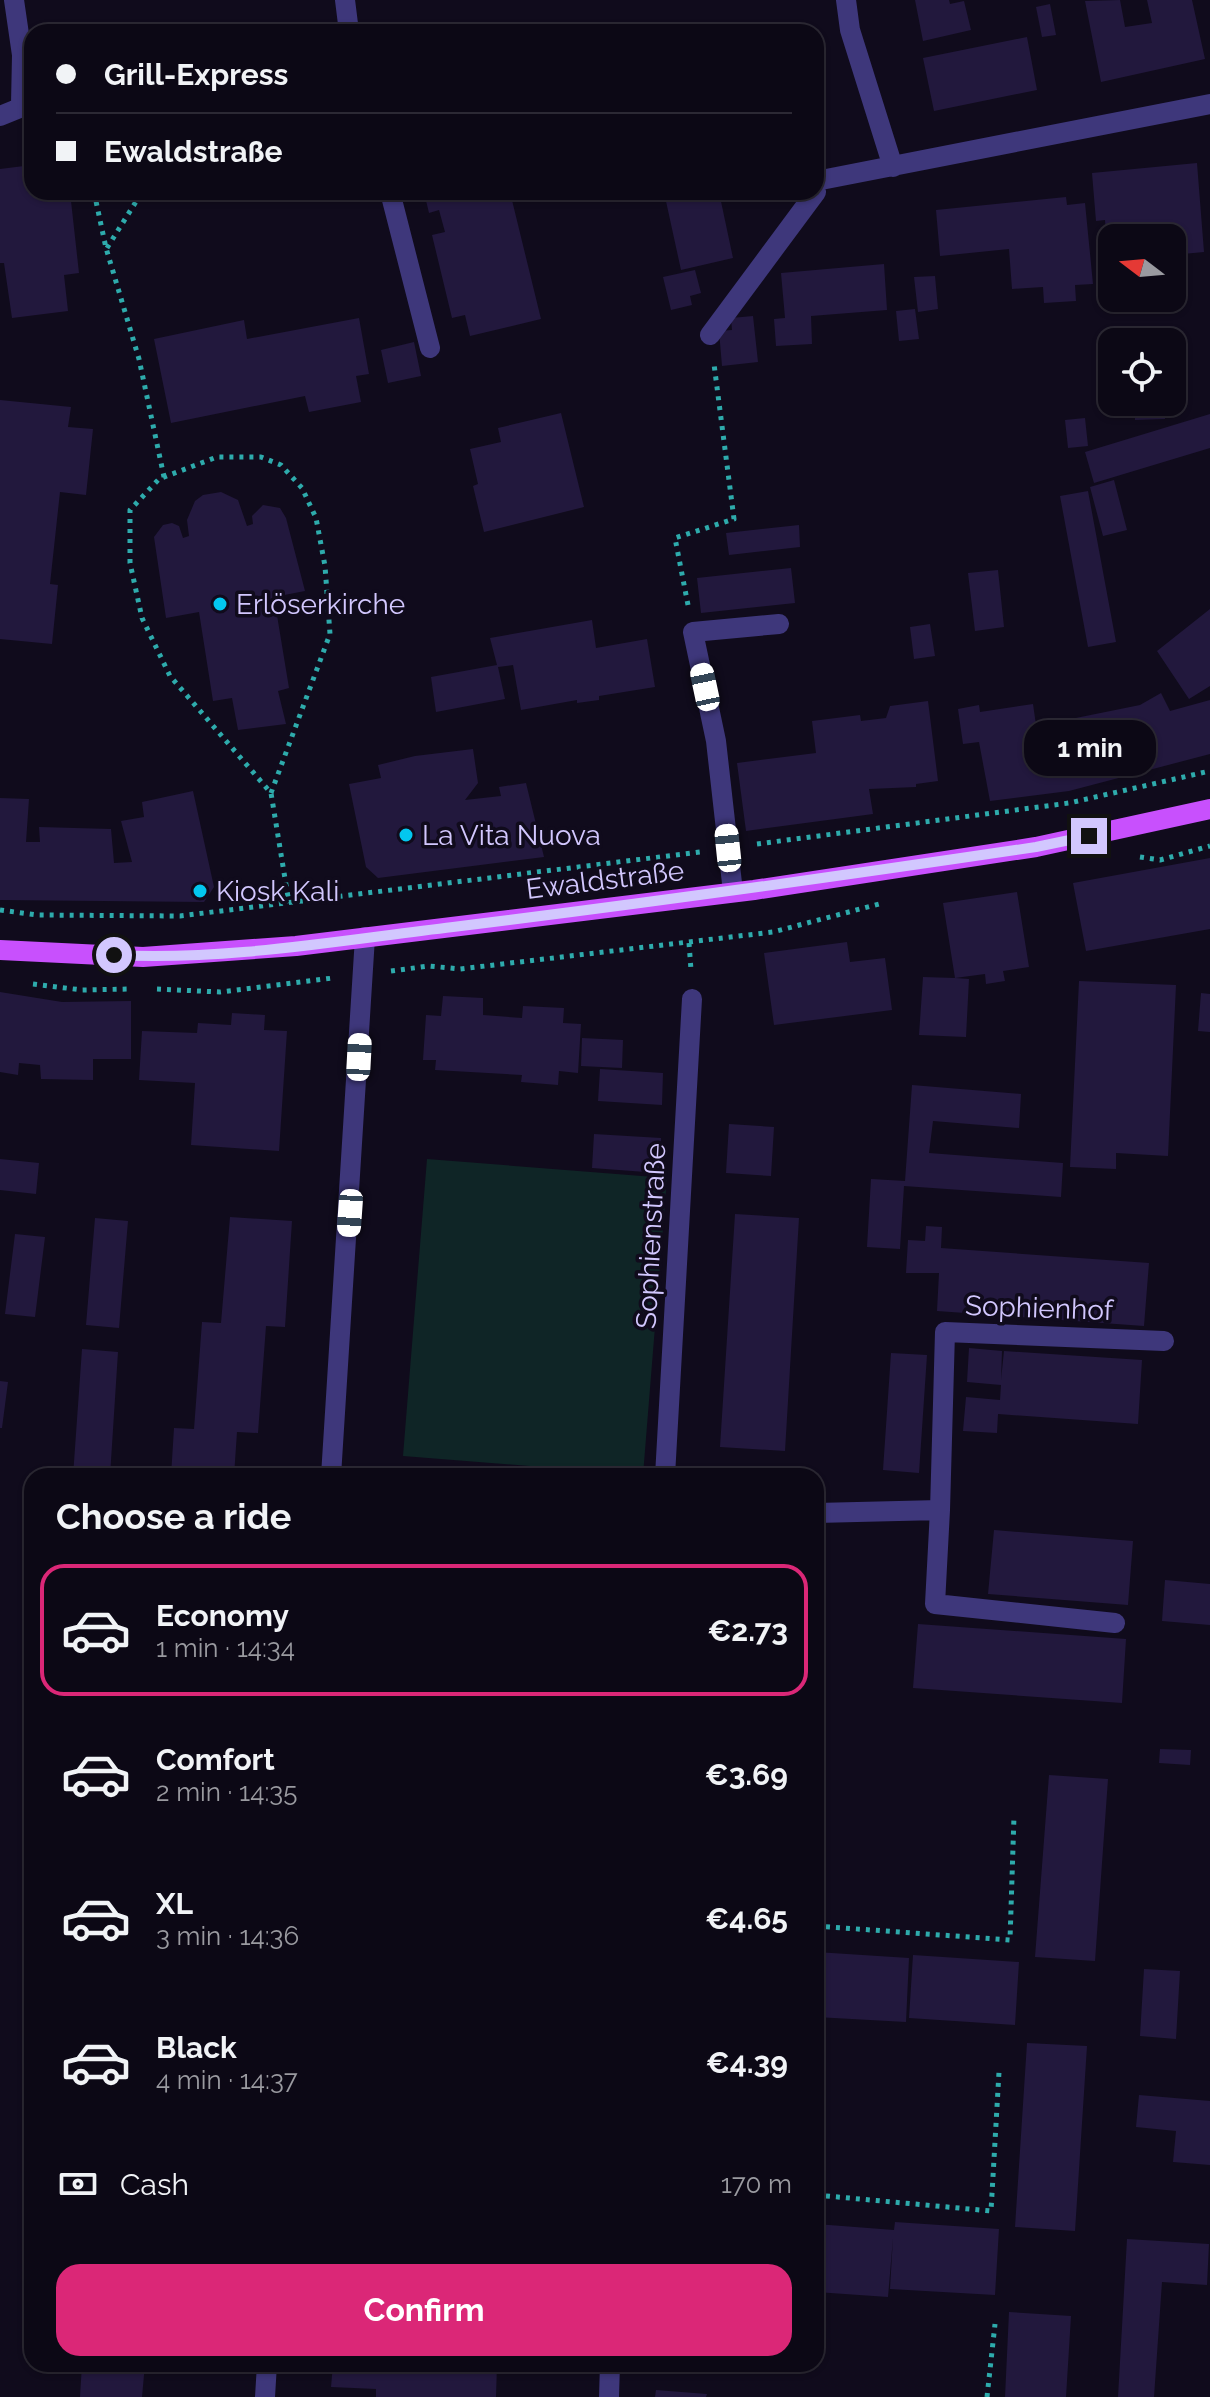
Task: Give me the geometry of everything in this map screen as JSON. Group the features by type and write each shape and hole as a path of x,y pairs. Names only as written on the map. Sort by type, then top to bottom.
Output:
{"main road":[{"name":"Ewaldstraße","path":"0,950 143,957 365,937 733,892 1036,847 1210,809"}],"street":[{"path":"14,0 24,80"},
{"path":"343,24 345,0"},
{"path":"846,0 850,30 893,167"},
{"path":"824,184 893,167 1210,104"},
{"path":"0,116 24,105"},
{"path":"392,200 430,348"},
{"path":"710,335 808,200"},
{"path":"733,892 716,741 693,632 779,624"},
{"path":"332,1468 365,937"},
{"name":"Sophienstraße","path":"665,1468 692,999"},
{"name":"Sophienhof","path":"1115,1623 935,1604 945,1332 1164,1341"},
{"path":"824,1513 940,1510"},
{"path":"265,2397 267,2372"},
{"path":"609,2397 610,2372"}],"path":[{"path":"96,200 106,248 139,359 164,477"},
{"path":"106,248 137,200"},
{"path":"693,632 675,538 734,519 710,335"},
{"path":"271,793 170,676 142,618 130,563 130,510 164,477 217,457 261,457 281,465 302,488 316,518 325,566 330,634 271,793 289,903"},
{"path":"0,910 37,915 180,916 1069,803 1210,771"},
{"path":"824,1927 1010,1940 1014,1816"},
{"path":"824,2196 991,2211 999,2072"},
{"path":"987,2397 995,2324"}],"green space":[{"path":"427,1159 667,1178 644,1468 555,1468 403,1456"}],"building":[{"path":"915,0 949,0 950,4 964,1 971,30 923,41"},
{"path":"1120,0 1125,27 1152,23 1147,0 1192,0 1205,59 1101,82 1085,1"},
{"path":"1050,4 1056,35 1042,37 1036,7"},
{"path":"1027,37 1037,90 934,111 923,58"},
{"path":"1197,163 1204,252 1186,254 1186,224 1105,224 1105,220 1096,221 1092,173"},
{"path":"24,166 24,200 71,200 79,273 64,275 68,311 12,318 4,263 0,263 0,169"},
{"path":"1066,197 1067,205 1085,203 1093,284 1075,285 1076,301 1044,303 1043,287 1012,289 1009,249 940,256 936,210"},
{"path":"426,200 512,200 541,319 470,336 465,315 452,318 432,235 445,232 439,210 429,213"},
{"path":"666,200 721,200 733,258 681,270"},
{"path":"884,264 887,310 811,316 812,344 776,346 774,319 785,318 781,273"},
{"path":"695,270 701,293 690,296 692,305 671,310 663,277"},
{"path":"935,276 938,309 918,312 914,277"},
{"path":"915,309 919,339 899,341 896,311"},
{"path":"753,316 758,362 722,366 719,331 732,330 731,318"},
{"path":"359,318 369,374 356,376 361,402 309,412 305,396 171,423 154,339 244,320 247,339"},
{"path":"414,342 421,376 388,383 381,350"},
{"path":"0,400 71,407 68,427 93,429 86,495 60,492 50,584 58,585 52,644 0,639"},
{"path":"561,413 584,507 484,532 473,486 478,484 470,449 501,442 498,428"},
{"path":"1210,414 1210,448 1094,483 1085,452"},
{"path":"1135,416 1165,416 1165,419 1135,420"},
{"path":"1085,418 1088,446 1068,448 1065,420"},
{"path":"1114,480 1127,530 1103,536 1090,487"},
{"path":"1088,491 1116,642 1088,647 1060,496"},
{"name":"Erlöserkirche","path":"221,492 238,500 247,526 253,524 252,516 263,505 280,508 286,518 305,591 274,597 289,688 278,691 286,724 238,730 232,698 213,701 199,612 166,618 154,537 163,525 172,523 179,526 183,538 189,536 187,520 195,501 203,495"},
{"path":"799,525 800,547 729,555 726,533"},
{"path":"791,568 795,603 701,613 697,578"},
{"path":"998,570 1004,627 975,631 968,573"},
{"path":"1210,609 1210,686 1189,699 1157,651"},
{"path":"592,620 596,648 647,639 655,687 599,696 599,700 577,703 577,700 521,710 513,665 498,667 505,699 436,712 431,677 497,665 490,638"},
{"path":"930,624 935,656 914,659 910,627"},
{"path":"1161,693 1170,711 1210,700 1210,754 1069,791 990,801 979,742 963,744 958,709 979,705 980,712 1033,704 1037,732 1061,730 1061,721 1140,705"},
{"path":"928,701 938,781 916,784 916,787 869,789 873,814 746,831 737,763 816,753 812,721 860,715 861,721 886,718 890,706"},
{"path":"473,749 478,783 465,800 501,796 499,787 526,783 544,857 378,878 366,867 349,784 381,778 378,765 415,756"},
{"path":"193,791 214,887 204,902 0,900 0,798 29,799 26,842 40,842 39,827 111,829 114,863 132,862 121,821 144,817 142,802"},
{"path":"1210,858 1210,929 1086,951 1073,883"},
{"path":"1017,892 1029,967 1003,971 1005,981 986,984 985,974 955,978 943,903"},
{"path":"847,942 850,962 885,958 892,1010 774,1025 764,953"},
{"path":"923,977 969,979 966,1037 919,1035"},
{"path":"1079,981 1176,985 1168,1156 1116,1153 1116,1169 1070,1167"},
{"path":"0,992 62,1002 131,1001 131,1059 93,1059 93,1080 41,1079 40,1065 19,1063 18,1075 0,1072"},
{"path":"1201,993 1210,994 1210,1032 1198,1031"},
{"path":"443,996 483,998 483,1015 522,1018 523,1006 564,1008 563,1023 581,1024 578,1073 559,1071 558,1085 521,1082 522,1075 435,1070 436,1060 423,1060 426,1015 441,1016"},
{"path":"232,1013 265,1015 264,1030 287,1031 279,1151 191,1145 195,1083 139,1080 142,1031 197,1033 198,1023 231,1025"},
{"path":"582,1038 623,1040 622,1068 581,1066"},
{"path":"600,1069 663,1073 662,1105 598,1101"},
{"path":"912,1085 1021,1094 1019,1128 933,1121 929,1153 1063,1163 1061,1197 904,1186 900,1249 867,1247 871,1179 905,1181"},
{"path":"729,1124 774,1127 771,1176 726,1173"},
{"path":"594,1134 661,1138 659,1173 592,1168"},
{"path":"0,1159 39,1163 36,1194 0,1190"},
{"path":"735,1214 799,1218 785,1451 720,1447"},
{"path":"230,1217 292,1221 285,1327 266,1326 258,1433 237,1432 235,1468 172,1468 174,1428 194,1429 202,1322 221,1323"},
{"path":"95,1218 128,1221 119,1328 86,1325"},
{"path":"926,1226 942,1227 941,1248 1149,1263 1144,1326 937,1311 939,1273 906,1273 908,1240 925,1241"},
{"path":"15,1234 45,1237 35,1317 5,1314"},
{"path":"969,1348 1002,1351 1001,1380 1004,1351 1142,1360 1138,1424 998,1414 997,1433 963,1431 966,1397 1000,1400 1001,1385 967,1382"},
{"path":"82,1349 118,1352 111,1468 74,1468"},
{"path":"891,1353 927,1355 919,1473 883,1470"},
{"path":"0,1381 8,1382 2,1428 0,1428"},
{"path":"994,1530 1133,1541 1128,1605 988,1594"},
{"path":"1165,1580 1210,1584 1210,1625 1162,1621"},
{"path":"918,1624 1126,1639 1122,1703 913,1688"},
{"path":"1160,1749 1191,1750 1190,1765 1159,1763"},
{"path":"1049,1775 1108,1779 1095,1961 1035,1957"},
{"path":"824,1953 909,1958 906,2022 824,2017"},
{"path":"913,1955 1019,1962 1015,2025 909,2018"},
{"path":"1144,1969 1180,1971 1176,2039 1140,2036"},
{"path":"1027,2043 1087,2046 1075,2231 1015,2227"},
{"path":"1139,2095 1210,2101 1210,2165 1173,2162 1176,2131 1136,2127"},
{"path":"895,2222 999,2229 995,2295 890,2289 893,2238 888,2297 824,2293 824,2225 894,2230"},
{"path":"1127,2239 1209,2244 1207,2285 1162,2282 1154,2397 1118,2397"},
{"path":"1009,2312 1071,2316 1066,2397 1005,2397"},
{"path":"82,2372 144,2372 142,2397 80,2397"},
{"path":"332,2372 497,2372 496,2397 376,2397 376,2389 331,2387"},
{"path":"656,2390 707,2394 706,2397 655,2397"}],"place":[{"name":"Erlöserkirche","path":"220,604"},
{"name":"La Vita Nuova","path":"406,835"},
{"name":"Kiosk Kali","path":"200,891"}],"route":[{"path":"114,955 143,957 296,946 690,899 1036,847 1089,836"}]}
